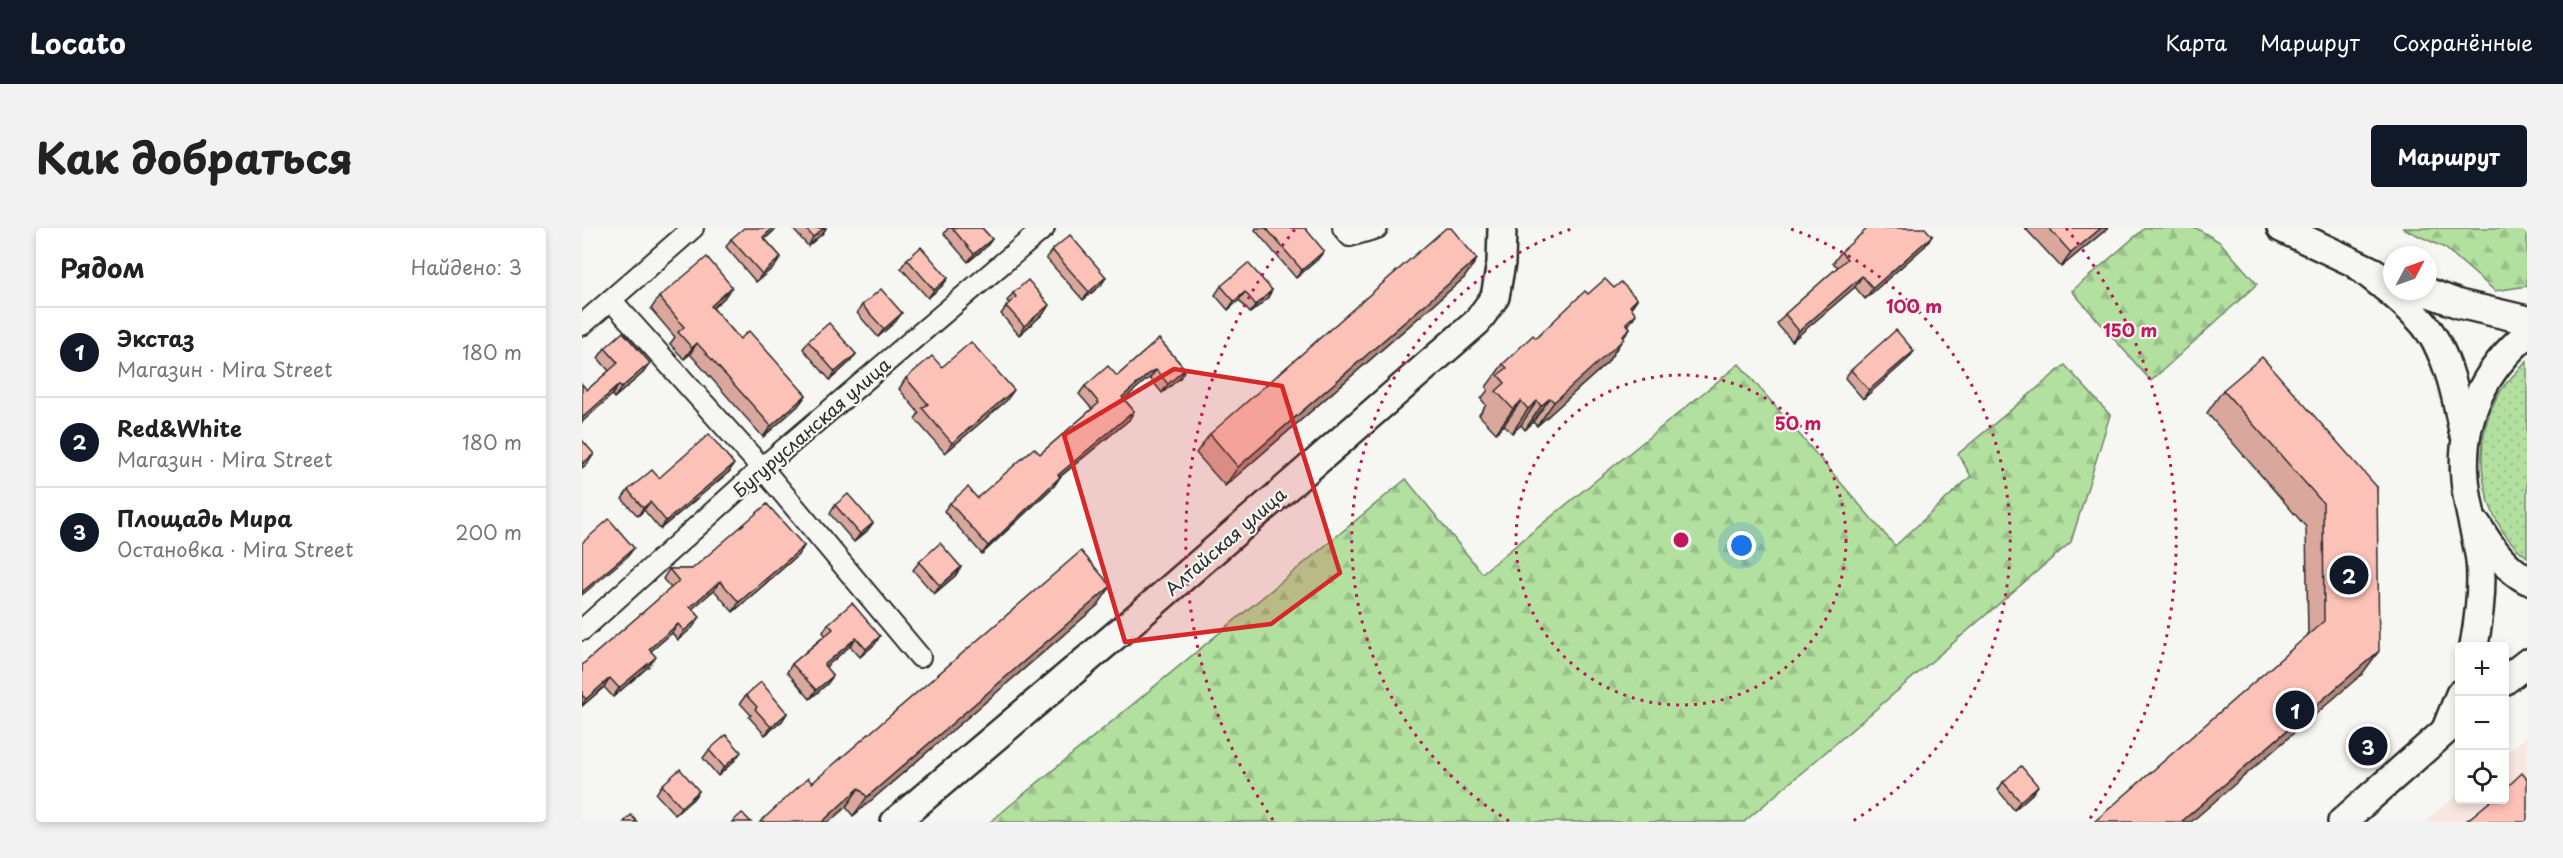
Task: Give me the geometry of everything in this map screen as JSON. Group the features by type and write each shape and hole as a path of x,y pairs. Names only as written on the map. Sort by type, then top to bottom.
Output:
{"main road":[{"name":"Алтайская улица","path":"894,822 1155,602 1477,322 1495,297 1501,263 1503,228"},
{"path":"2281,228 2358,266 2383,276"},
{"path":"2358,266 2395,295 2425,325 2443,358 2456,394 2466,445"},
{"path":"2437,296 2459,304 2527,320"},
{"path":"2476,642 2480,616 2480,561 2465,478 2466,445 2472,407 2488,374 2508,350 2527,334"},
{"path":"2472,515 2491,548 2518,575 2527,580"},
{"path":"2509,678 2527,663"},
{"path":"2342,822 2453,723 2460,696"}],"street":[{"path":"582,325 693,228"},
{"name":"Бугурусланская улица","path":"582,630 762,468 1044,228"},
{"path":"1343,228 1350,236 1377,228"},
{"path":"611,300 762,468 920,657"}],"highlighted area":[{"path":"1174,369 1282,386 1340,573 1271,624 1125,642 1064,435"}],"shaded area":[{"path":"2527,735 2527,822 2425,822 2455,796 2455,804 2509,804 2509,751"}],"green space":[{"path":"2145,228 2196,228 2220,242 2257,284 2151,381 2072,291"},
{"path":"2402,228 2527,228 2527,286 2495,291 2445,248"},
{"path":"2527,361 2527,557 2510,541 2498,522 2483,478 2482,454 2491,409 2505,385"},
{"path":"1739,364 1895,546 1971,476 1958,454 2065,365 2110,415 2071,542 1744,822 990,822 1406,479 1482,573"}],"building":[{"path":"744,228 773,228 763,237 781,257 762,274 731,239"},
{"path":"805,228 824,228 813,237"},
{"path":"952,228 982,228 992,239 974,254"},
{"path":"1266,228 1305,228 1324,251 1302,270"},
{"path":"1446,228 1451,228 1477,259 1238,467 1210,434"},
{"path":"1868,228 1925,228 1932,236 1873,288 1862,276 1799,331 1785,314 1847,259 1841,252"},
{"path":"2049,228 2101,228 2071,253"},
{"path":"1070,235 1106,277 1089,292 1052,250"},
{"path":"921,247 948,278 934,290 907,259"},
{"path":"707,257 732,287 711,306 740,339 749,331 806,395 771,426 697,343 692,348 678,332 684,327 659,297"},
{"path":"1248,263 1272,290 1256,305 1245,292 1234,301 1221,286"},
{"path":"1605,279 1614,288 1621,282 1637,299 1630,306 1636,314 1626,323 1630,328 1622,336 1624,339 1554,402 1550,398 1541,406 1537,401 1528,409 1521,401 1513,409 1496,391 1505,383 1498,375 1507,368 1503,364 1533,335 1536,338 1585,291 1588,294"},
{"path":"1028,280 1049,305 1024,326 1006,306 1016,297 1013,293"},
{"path":"881,289 902,313 884,329 862,305"},
{"path":"829,323 856,354 835,372 808,341"},
{"path":"1896,330 1914,351 1869,390 1851,370"},
{"path":"623,332 650,363 621,388 619,385 582,418 582,384 587,390 618,363 605,348"},
{"path":"1159,339 1185,369 1168,384 1156,370 1122,397 1134,411 1058,475 1060,477 988,546 950,503 968,487 977,498 1034,448 1040,454 1099,403 1085,386 1108,366 1117,376"},
{"path":"971,342 1014,390 952,443 922,408 928,404 906,378 932,356 942,367"},
{"path":"2262,357 2377,487 2379,651 2181,822 2094,822 2324,621 2323,503 2223,390"},
{"path":"709,434 734,464 666,521 650,502 643,508 628,490 652,470 659,478"},
{"path":"582,440 594,454 582,464"},
{"path":"848,494 873,523 860,534 835,505"},
{"path":"767,504 804,546 739,602 720,581 690,607 700,617 684,631 678,624 649,649 656,657 619,688 610,678 586,699 582,695 582,665 679,581 669,569 692,569"},
{"path":"609,519 634,548 582,592 582,543"},
{"path":"940,543 961,567 940,586 919,562"},
{"path":"1081,551 1111,586 867,797 859,788 822,822 760,822 808,778 812,783"},
{"path":"852,603 880,636 866,649 856,638 824,665 833,676 816,690 792,664 833,629 828,624"},
{"path":"761,682 787,713 771,727 746,695"},
{"path":"726,735 741,752 724,767 709,750"},
{"path":"2021,766 2038,786 2020,801 2003,782"},
{"path":"680,769 699,791 681,807 662,785"},
{"path":"2522,773 2527,779 2527,822 2465,822 2487,804 2509,804 2509,785"},
{"path":"742,813 751,822 732,822"},
{"path":"631,815 637,822 624,822"}],"place":[{"name":"Red&White","path":"2349,575"},
{"name":"Экстаз","path":"2295,710"},
{"name":"Площадь Мира","path":"2368,746"}]}
